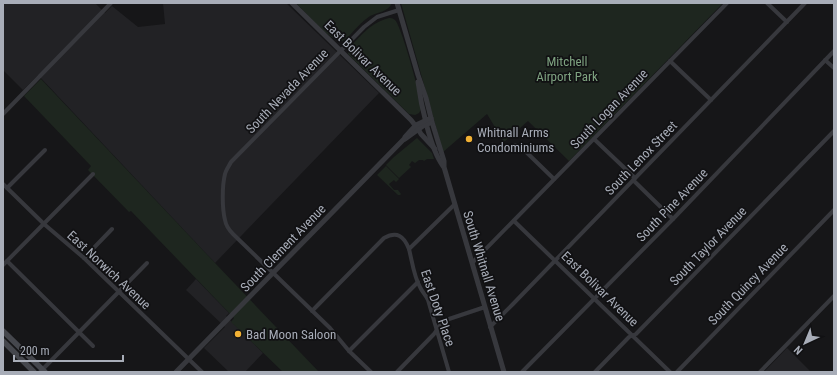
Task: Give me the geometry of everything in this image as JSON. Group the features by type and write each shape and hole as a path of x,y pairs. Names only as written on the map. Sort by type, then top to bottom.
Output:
{"main road":[{"path":"4,337 43,371"},
{"path":"4,337 34,372"}],"street":[{"path":"3,114 111,3"},
{"name":"East Bolivar Avenue","path":"292,3 411,120 421,134 435,149"},
{"name":"South Whitnall Avenue","path":"397,3 426,98 435,149 444,167"},
{"name":"South Logan Avenue","path":"472,263 727,3"},
{"path":"767,3 787,22"},
{"name":"South Lenox Street","path":"490,327 805,3"},
{"name":"South Nevada Avenue","path":"273,274 233,234 225,221 223,183 230,162 371,21 377,17 399,10"},
{"name":"South Pine Avenue","path":"522,372 834,51"},
{"path":"825,60 834,68"},
{"path":"670,61 711,100"},
{"name":"South Whitnall Avenue","path":"429,121 444,161 444,167 454,205 504,372"},
{"name":"South Clement Avenue","path":"176,372 404,139 406,139 417,127 429,121"},
{"name":"South Taylor Avenue","path":"595,372 629,337 636,334 834,131"},
{"path":"594,139 673,218"},
{"path":"515,145 523,149 554,179"},
{"path":"5,187 45,150"},
{"path":"3,265 93,174"},
{"name":"East Norwich Avenue","path":"5,187 44,224 84,258 202,372"},
{"path":"312,311 384,238 391,235 398,236 405,240 409,250 454,205"},
{"name":"South Quincy Avenue","path":"677,372 834,210"},
{"name":"East Bolivar Avenue","path":"514,221 670,372"},
{"path":"84,258 112,229"},
{"name":"East Doty Place","path":"409,250 420,288 428,300 449,372"},
{"path":"7,261 93,346"},
{"path":"43,371 147,263"},
{"path":"273,274 312,311 334,333 349,351 371,372"},
{"path":"349,351 418,282"},
{"path":"760,372 834,296"},
{"path":"398,372 434,334 440,324 449,319 485,307"}],"shaded area":[{"path":"3,3 95,3 105,13 112,6 138,27 165,24 163,3 286,3 379,93 215,263 38,75 23,90 3,70"},
{"path":"196,279 229,313 226,316 263,353 245,372 229,372 204,348 225,327 186,290"},
{"path":"787,348 811,372 764,372"}],"green space":[{"path":"296,3 392,3 385,10 367,18 346,39 343,41 338,41 327,34"},
{"name":"Mitchell Airport Park","path":"401,3 723,3 569,161 528,121 504,142 487,114 443,152"},
{"path":"389,18 395,20 402,34 414,76 421,107 419,113 415,115 409,114 348,54 349,48 371,26"},
{"path":"41,79 319,372 283,372 231,322 234,318 131,211 129,212 88,170 91,166 24,96"},
{"path":"417,138 432,153 434,159 427,159 424,161 419,160 415,163 412,161 409,165 411,167 399,178 386,165"},
{"path":"386,166 399,179 396,182 394,180 389,184 394,190 398,190 401,194 400,195 398,195 377,175"}],"place":[{"name":"Whitnall Arms Condominiums","path":"469,139"},
{"name":"Bad Moon Saloon","path":"238,334"}]}
